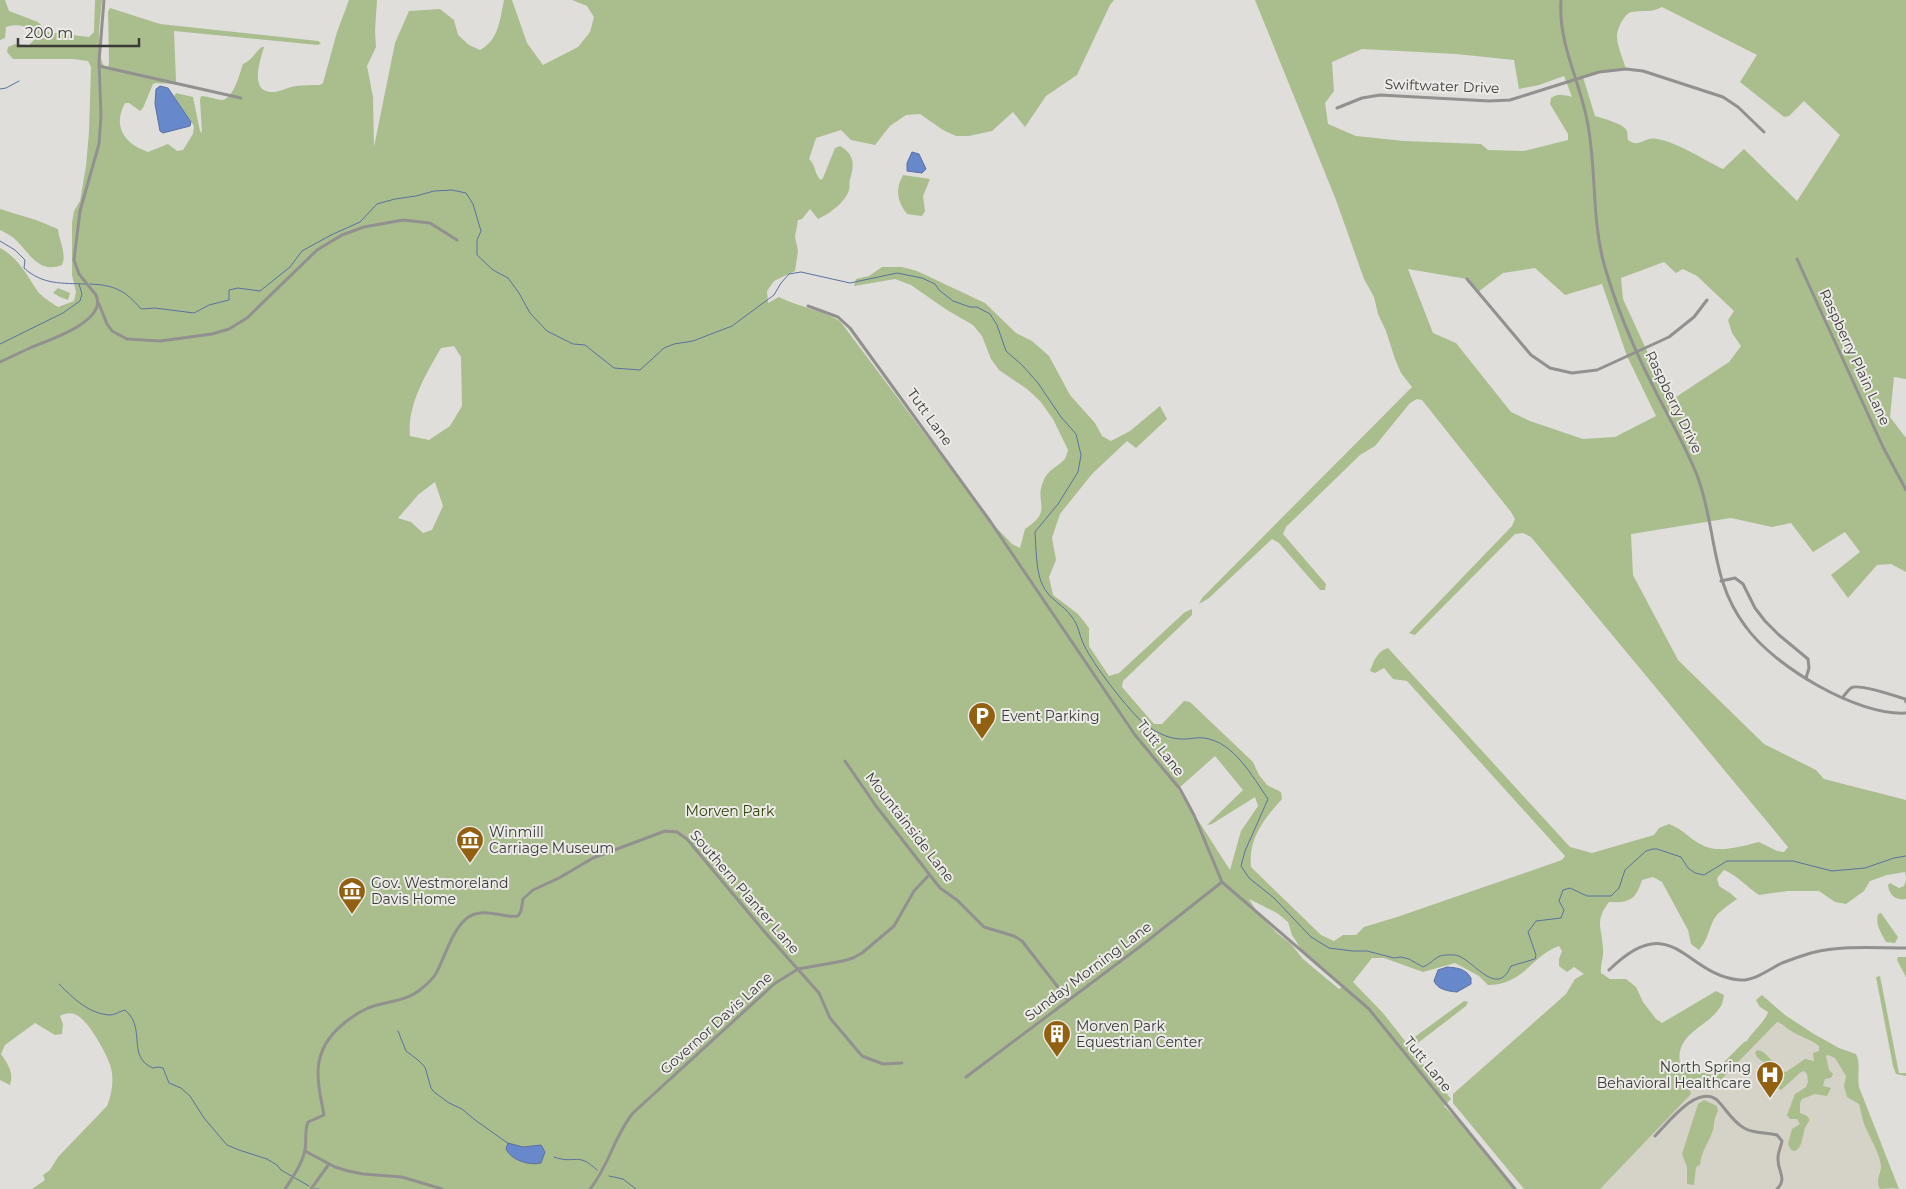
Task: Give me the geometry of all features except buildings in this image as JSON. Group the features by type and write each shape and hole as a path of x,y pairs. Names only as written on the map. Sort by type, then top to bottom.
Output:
{"street":[{"path":"104,0 100,66 101,116 98,144 80,211 74,260 76,269 96,295 98,304 112,331 127,339 160,341 212,334 229,329 248,316 317,250 342,235 364,226 402,220 430,223 457,240"},
{"name":"Raspberry Drive","path":"1561,1 1562,35 1586,114 1591,144 1599,244 1612,288 1637,352 1698,479 1708,514 1721,581 1737,614 1756,639 1778,660 1806,678 1860,706 1878,712 1906,714"},
{"path":"100,66 241,98"},
{"name":"Swiftwater Drive","path":"1338,108 1362,98 1380,95 1489,101 1510,100 1576,79 1616,69 1643,71 1723,98 1738,107 1764,132"},
{"name":"Raspberry Plain Lane","path":"1798,259 1883,447 1906,490"},
{"path":"1467,279 1531,355 1550,368 1572,373 1590,372 1660,342 1678,331 1694,317 1707,300"},
{"path":"0,362 74,329 96,310 98,304"},
{"name":"Tutt Lane","path":"808,306 838,317 850,328 921,424 1039,592 1135,735 1180,789 1194,814 1222,882 1370,1010 1515,1189"},
{"path":"1721,581 1735,578 1740,580 1755,608 1765,621 1808,658 1809,668 1806,678"},
{"path":"1843,698 1851,688 1858,686 1893,694 1905,699 1906,702"},
{"name":"Mountainside Lane","path":"845,761 876,806 940,888 957,900 984,927 1014,936 1022,941 1068,1000"},
{"name":"Southern Planter Lane","path":"285,1189 305,1151 308,1122 324,1116 318,1082 318,1065 323,1048 338,1028 358,1013 369,1008 392,1003 419,991 434,976 454,934 472,916 480,913 511,917 518,916 523,900 533,890 559,878 593,858 665,831 677,832 688,839 819,993 830,1018 862,1056 883,1064 902,1063"},
{"name":"Governor Davis Lane","path":"590,1189 607,1164 623,1128 633,1113 763,993 798,969 843,961 862,953 894,926 914,891 929,875"},
{"name":"Sunday Morning Lane","path":"966,1077 1222,882"},
{"path":"1609,970 1620,958 1643,946 1656,944 1676,947 1715,972 1728,978 1743,980 1798,957 1820,951 1839,948 1906,948"},
{"path":"1655,1136 1686,1104 1705,1096 1711,1097 1718,1101 1734,1121 1745,1129 1778,1135 1782,1142 1778,1160 1783,1181 1777,1189"},
{"path":"305,1151 335,1168 363,1174 414,1180 442,1189"},
{"path":"311,1189 329,1164"}],"shaded area":[{"name":"North Spring Behavioral Healthcare","path":"1779,1015 1842,1055 1898,1189 1594,1189 1681,1087 1709,1073 1718,1082"}],"green space":[{"name":"Morven Park","path":"0,0 5,0 9,11 38,22 48,32 89,37 94,32 95,0 102,0 99,48 103,65 108,70 108,12 110,8 160,24 318,41 321,43 318,45 174,31 175,84 153,84 140,111 129,103 125,103 121,112 120,127 127,139 140,149 148,152 168,144 177,151 183,150 193,134 194,126 174,96 176,93 193,97 202,133 201,96 221,100 229,96 243,64 262,47 264,47 259,66 258,80 264,90 273,92 296,86 320,85 323,83 337,32 349,0 377,0 376,47 367,66 373,97 374,147 395,43 409,11 440,9 454,20 458,35 469,45 480,50 495,35 500,22 504,0 512,0 527,43 543,65 578,47 590,32 594,17 587,6 572,0 1114,0 1077,75 1046,96 1025,127 1013,112 992,131 969,136 956,136 943,130 920,114 906,115 890,126 875,145 851,140 841,130 816,138 809,159 821,180 835,148 840,146 851,156 853,169 849,190 840,204 827,214 818,219 810,209 802,219 798,220 795,237 798,251 795,271 774,281 767,291 768,303 779,297 840,321 990,521 1012,544 1020,548 1025,529 1039,517 1041,512 1040,496 1045,478 1049,472 1064,460 1068,450 1053,419 1040,401 1027,389 999,370 991,359 982,336 973,325 911,285 895,279 854,286 856,279 869,276 882,267 902,267 917,271 985,303 1016,333 1032,341 1049,356 1070,395 1095,423 1102,436 1111,441 1130,431 1160,406 1167,419 1136,448 1127,441 1092,474 1060,514 1052,538 1056,560 1049,577 1053,595 1078,614 1089,628 1089,646 1109,676 1119,673 1185,612 1192,609 1192,615 1123,681 1122,687 1154,724 1162,724 1184,701 1190,702 1253,762 1259,775 1267,785 1281,792 1282,799 1263,822 1255,838 1252,847 1251,867 1321,935 1334,941 1343,935 1356,935 1364,927 1562,860 1565,856 1407,681 1393,679 1384,668 1375,673 1370,671 1379,654 1388,648 1570,847 1592,853 1654,835 1659,828 1669,824 1709,848 1723,849 1759,842 1777,851 1784,852 1788,847 1531,537 1523,533 1515,534 1415,635 1409,633 1512,526 1515,519 1422,400 1417,399 1410,403 1375,446 1360,455 1286,527 1283,534 1326,584 1325,590 1320,590 1279,543 1272,539 1209,598 1199,604 1202,598 1412,387 1401,373 1395,359 1378,314 1374,297 1364,279 1336,200 1255,0 1906,0 1906,379 1894,377 1890,417 1906,438 1906,572 1891,564 1877,565 1848,598 1831,575 1860,552 1845,532 1813,552 1791,523 1772,527 1731,518 1631,534 1633,575 1678,660 1764,744 1816,770 1824,779 1906,800 1906,878 1905,872 1887,875 1870,881 1864,891 1846,904 1835,902 1819,891 1788,891 1759,895 1738,878 1724,870 1717,878 1719,886 1737,899 1717,915 1706,940 1699,950 1691,944 1688,930 1662,882 1653,877 1642,880 1640,887 1631,899 1622,902 1609,902 1600,920 1603,952 1601,973 1610,979 1626,979 1636,987 1643,1002 1656,1019 1662,1023 1716,991 1724,995 1722,1005 1708,1020 1687,1037 1682,1045 1680,1064 1693,1073 1709,1073 1711,1075 1747,1041 1768,1012 1760,1007 1756,1000 1762,995 1785,1015 1814,1034 1839,1048 1856,1054 1859,1087 1899,1189 1880,1189 1878,1183 1881,1169 1880,1161 1864,1124 1859,1104 1847,1097 1844,1086 1846,1076 1835,1058 1828,1055 1826,1056 1829,1070 1833,1074 1831,1078 1825,1079 1823,1086 1831,1088 1827,1096 1815,1094 1802,1099 1800,1113 1807,1116 1810,1120 1805,1127 1800,1147 1795,1151 1791,1150 1788,1144 1792,1129 1800,1124 1797,1119 1790,1119 1787,1115 1795,1094 1806,1087 1808,1082 1807,1074 1804,1071 1801,1072 1781,1090 1778,1088 1779,1076 1757,1057 1755,1053 1757,1050 1761,1051 1778,1068 1786,1072 1805,1059 1814,1061 1813,1053 1819,1051 1819,1046 1777,1022 1713,1088 1710,1088 1701,1079 1690,1089 1691,1094 1600,1189 1524,1189 1453,1103 1453,1094 1566,994 1575,979 1584,974 1574,967 1567,972 1559,966 1562,951 1559,946 1541,956 1519,975 1501,983 1488,985 1479,976 1455,963 1423,972 1384,958 1372,958 1353,982 1383,1013 1451,1099 1444,1106 1465,1127 1517,1189 32,1189 45,1180 43,1175 50,1170 58,1157 107,1106 111,1092 112,1077 111,1068 98,1039 82,1019 69,1013 60,1016 63,1024 62,1034 55,1035 35,1023 5,1045 1,1054 11,1072 10,1085 0,1080 0,248 18,262 39,293 48,300 58,307 74,301 76,292 72,275 72,223 74,211 80,201 86,166 91,67 88,61 73,59 13,59 7,52 8,47 15,44 29,45 34,40 31,31 24,27 16,25 6,27 5,38 0,40","holes":["1662,7 1757,55 1740,82 1784,117 1789,116 1804,101 1840,135 1797,201 1744,149 1723,169 1682,147 1665,141 1649,139 1639,143 1632,142 1628,140 1625,128 1595,116 1583,77 1616,69 1626,69 1617,38 1621,23 1629,13 1655,10","1362,49 1456,54 1514,60 1519,89 1539,85 1564,76 1572,97 1556,95 1551,98 1550,104 1568,134 1568,140 1524,151 1488,150 1481,144 1404,141 1356,136 1328,124 1325,103 1334,91 1332,62","1664,262 1676,273 1683,269 1697,276 1734,311 1728,320 1732,333 1741,346 1729,362 1670,401 1623,299 1621,278","1535,268 1565,295 1602,284 1627,356 1656,416 1615,437 1583,439 1530,421 1511,412 1456,343 1433,333 1408,269 1467,279 1478,292 1503,273","454,346 461,357 462,406 450,426 429,440 410,436 411,413 424,379 441,348","435,482 443,506 432,530 423,533 411,522 398,518 419,494","1215,756 1243,790 1207,825 1212,824 1255,797 1258,806 1241,831 1230,870 1178,789","1249,899 1277,913 1288,922 1292,935 1301,949 1344,986 1339,989 1303,959 1291,944 1277,933 1257,912"]},
{"path":"903,175 930,179 923,196 925,211 922,216 907,214 899,200 898,190"},
{"path":"0,209 58,229 63,252 62,265 47,267 41,265 15,239 0,230"},
{"path":"58,288 70,293 68,300 53,293"},
{"path":"1906,880 1906,899 1899,899 1890,892 1888,885 1890,883 1899,888 1904,886"},
{"path":"1881,913 1898,937 1895,943 1886,942 1880,932 1877,918 1878,914"},
{"path":"1898,957 1906,957 1906,977 1897,960"},
{"path":"1880,976 1899,1073 1906,1073 1906,1076 1896,1074 1893,1066 1876,977"},
{"path":"1464,1001 1468,1002 1466,1006 1414,1046 1409,1045 1416,1036"},
{"path":"1704,1100 1717,1106 1718,1111 1700,1165 1696,1167 1694,1185 1687,1184 1687,1167 1682,1154 1698,1104"}],"water":[{"path":"160,86 168,88 191,122 190,126 163,133 160,131 155,104 156,89"},
{"path":"912,152 919,154 926,169 922,173 907,171 907,163"},
{"path":"1447,967 1457,968 1466,972 1471,978 1471,984 1457,992 1438,986 1434,981 1438,970"},
{"path":"508,1143 523,1147 541,1145 545,1152 541,1163 531,1164 516,1159 506,1149"}],"waterway":[{"path":"0,89 19,81"},
{"path":"90,284 112,287 130,297 141,309 155,308 194,313 209,305 229,300 229,290 238,288 260,291 290,267 302,251 360,222 377,204 434,191 452,190 466,193 473,204 481,231 477,240 477,255 493,270 508,278 530,313 547,331 573,344 585,345 614,368 640,370 664,348 674,344 693,341 732,326 774,295 789,274 801,272 850,283 897,273 922,278 935,284 939,290 953,301 970,307 977,307 990,314 997,325 1006,351 1038,383 1061,417 1076,434 1081,455 1078,472 1058,504 1035,532 1037,559 1042,584 1052,598 1072,617 1088,653 1121,699 1139,719 1155,731 1169,737 1180,739 1202,738 1215,741 1233,753 1249,771 1268,799 1245,851 1241,866 1249,878 1274,898 1311,937 1329,948 1367,951 1394,958 1401,957 1423,967 1442,955 1454,955 1461,957 1483,974 1498,979 1505,976 1511,966 1535,959 1536,955 1528,932 1536,921 1561,918 1564,910 1559,901 1563,890 1570,888 1587,896 1611,896 1619,888 1625,870 1646,851 1657,849 1681,857 1688,868 1695,873 1704,875 1727,861 1793,861 1832,871 1865,868 1906,856"},
{"path":"0,241 15,250 25,260 24,268 38,278 53,282 86,284"},
{"path":"0,344 63,313 80,301 82,294 79,284"},
{"path":"59,984 76,1000 95,1012 110,1015 125,1010 135,1025 140,1057 153,1068 163,1068 169,1083 181,1088 190,1096 204,1118 227,1145 267,1159 281,1170 309,1186"},
{"path":"398,1031 406,1051 425,1067 434,1092 449,1103 462,1109 509,1144"},
{"path":"554,1157 585,1161 597,1170"},
{"path":"609,1176 623,1179 636,1189"},
{"path":"314,1189 319,1189"}],"place":[{"name":"Event Parking","path":"982,740"},
{"name":"Winmill Carriage Museum","path":"470,864"},
{"name":"Gov. Westmoreland Davis Home","path":"352,915"},
{"name":"Morven Park Equestrian Center","path":"1057,1058"},
{"name":"North Spring Behavioral Healthcare","path":"1770,1099"}]}
